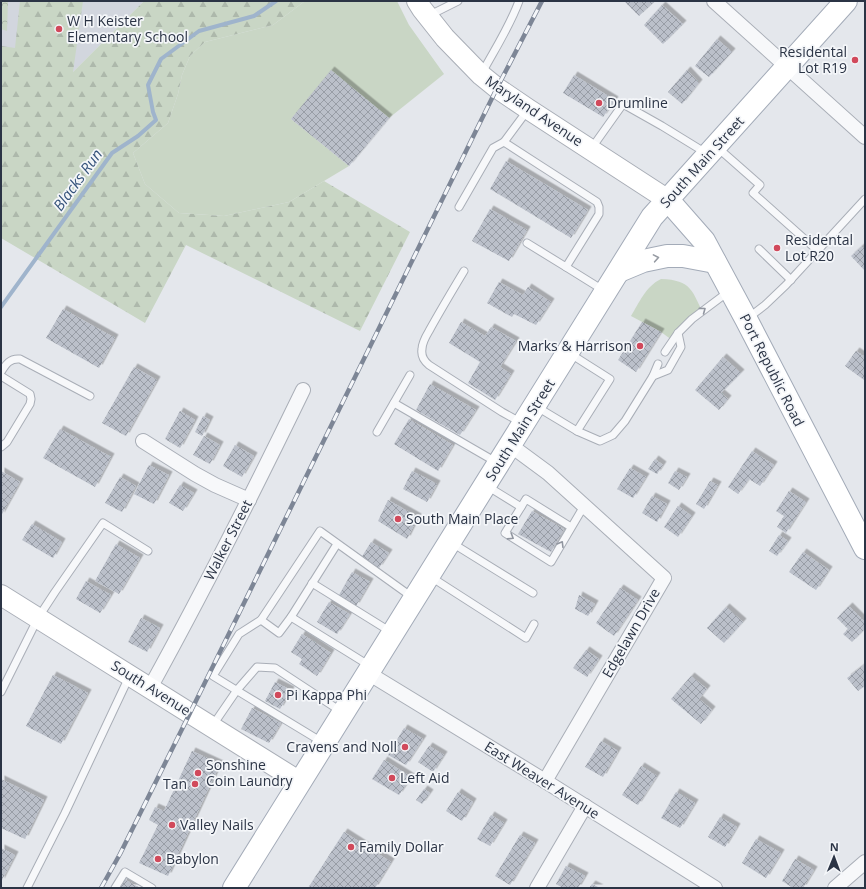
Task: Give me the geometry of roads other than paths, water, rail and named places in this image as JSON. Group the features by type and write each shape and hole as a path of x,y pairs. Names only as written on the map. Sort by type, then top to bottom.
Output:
{"main road":[{"name":"South Main Street","path":"234,888 652,217 846,1"},
{"name":"Port Republic Road","path":"668,200 704,241 864,544"},
{"path":"619,271 643,260 667,256 682,256 715,262"}],"street":[{"path":"714,1 865,138"},
{"name":"Maryland Avenue","path":"423,9 445,38 481,75 497,88 668,200"},
{"name":"Walker Street","path":"150,688 249,500 303,390"},
{"path":"143,441 195,474 249,500"},
{"name":"Edgelawn Drive","path":"505,454 548,473 664,578 545,781"},
{"name":"South Avenue","path":"1,595 300,782"},
{"name":"East Weaver Avenue","path":"370,670 715,888"},
{"path":"538,888 585,806"},
{"path":"835,888 865,862"}],"lane":[{"path":"423,9 458,1"},
{"path":"481,75 503,36 519,1"},
{"path":"591,150 623,104 662,126 712,150 760,185 753,193 818,251"},
{"path":"459,207 493,148 504,142 528,109"},
{"path":"504,142 597,202 599,214 566,267"},
{"path":"746,319 765,305 791,280 865,199"},
{"path":"527,243 606,292"},
{"path":"759,249 791,280"},
{"path":"464,272 434,321 422,346 422,356 429,365 502,412 529,415 577,431 600,442 614,435 625,421 653,376 658,364"},
{"path":"665,352 678,333 692,319 730,290"},
{"path":"653,376 668,370 681,347 678,333"},
{"path":"568,352 610,379 577,431"},
{"path":"1,372 9,361 20,360 90,396"},
{"path":"377,432 410,375"},
{"path":"1,376 30,394 31,401 7,442 1,447"},
{"path":"394,403 505,454"},
{"path":"485,485 521,507"},
{"path":"571,527 526,499 505,533 551,562 584,506"},
{"path":"1,692 38,618 104,523 148,551"},
{"path":"324,743 213,676 239,634 262,620 320,531 415,598"},
{"path":"450,542 534,592"},
{"path":"262,620 279,633 291,617 337,544"},
{"path":"429,576 526,638 534,624"},
{"path":"312,583 392,634"},
{"path":"291,617 370,670"},
{"path":"211,727 237,690 257,667 275,668 343,713"},
{"path":"28,888 130,675"},
{"path":"115,888 125,872 134,881 152,888"}],"waterway":[{"name":"Blacks Run","path":"1,307 112,153 138,136 156,120 148,85 161,59 199,31 254,16 276,1"}],"railway":[{"path":"101,888 120,854 497,88 542,1"}],"place":[{"name":"W H Keister Elementary School","path":"59,29"},
{"name":"Residental Lot R19","path":"855,60"},
{"name":"Drumline","path":"599,103"},
{"name":"Residental Lot R20","path":"777,248"},
{"name":"Marks & Harrison","path":"640,346"},
{"name":"South Main Place","path":"398,519"},
{"name":"Pi Kappa Phi","path":"278,695"},
{"name":"Cravens and Noll","path":"405,747"},
{"name":"Sonshine Coin Laundry","path":"198,773"},
{"name":"Left Aid","path":"392,778"},
{"name":"Tan","path":"195,784"},
{"name":"Valley Nails","path":"172,825"},
{"name":"Family Dollar","path":"351,847"},
{"name":"Babylon","path":"158,859"}]}
